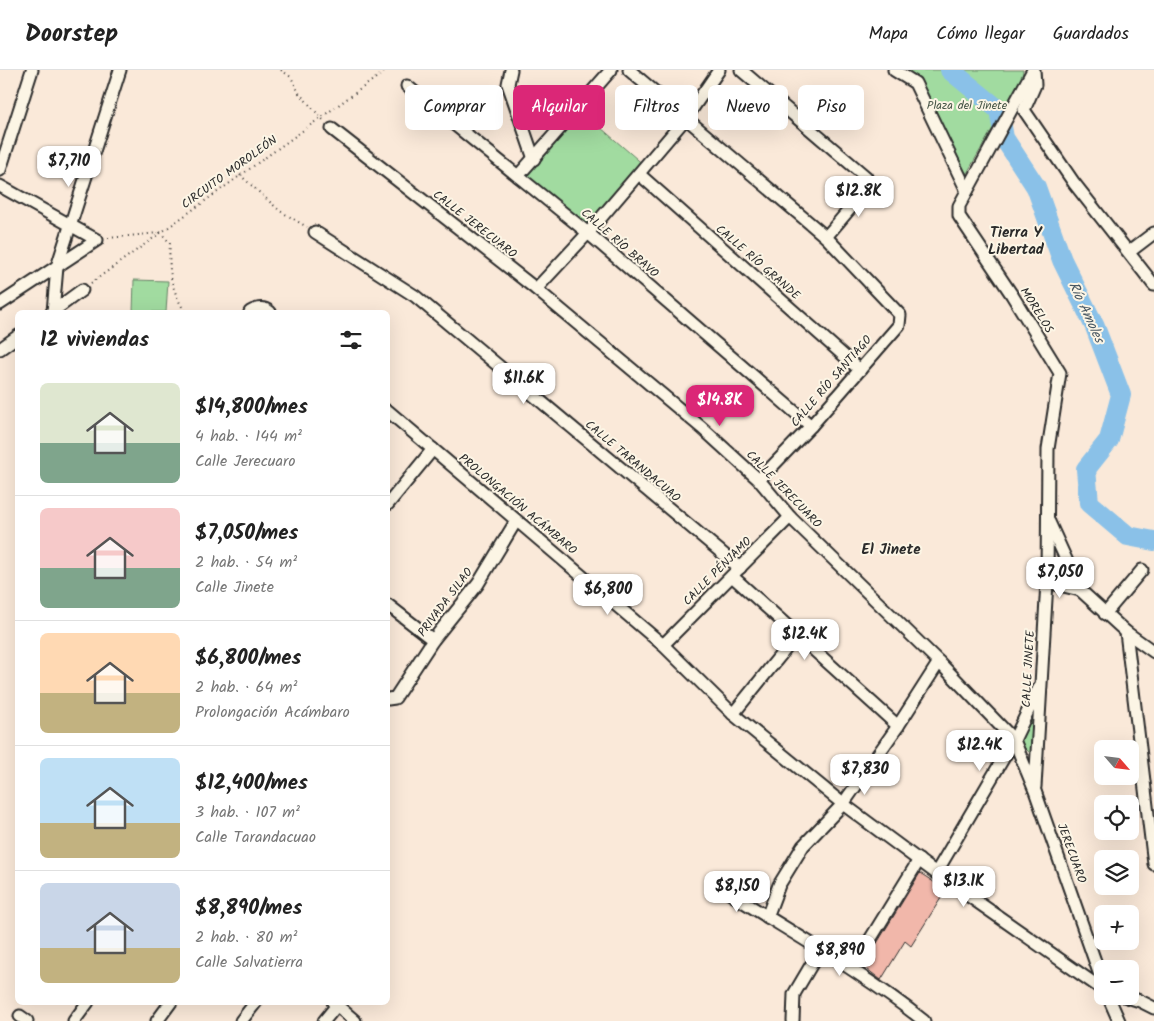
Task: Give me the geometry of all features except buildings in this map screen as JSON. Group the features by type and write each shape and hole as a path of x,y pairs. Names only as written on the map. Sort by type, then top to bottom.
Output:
{"street":[{"path":"0,170 32,70"},
{"path":"53,310 58,267 120,70"},
{"path":"511,70 508,84 534,158"},
{"path":"518,176 611,70"},
{"path":"628,70 646,85"},
{"path":"698,101 719,70"},
{"path":"698,128 826,238 865,191 869,183 866,177 741,70"},
{"path":"894,70 915,83 967,191"},
{"path":"1034,70 1035,86 1024,110 1074,184 1154,285"},
{"name":"MORELOS","path":"1034,70 959,206 959,216 1012,295 1060,373 1048,449 1047,518"},
{"name":"CALLE JERECUARO","path":"332,129 536,289 702,428 759,480 790,517 939,662 1014,740 1035,791"},
{"name":"CALLE RÍO BRAVO","path":"461,130 588,232 811,426"},
{"path":"536,289 676,130"},
{"name":"CALLE RÍO GRANDE","path":"639,174 860,370"},
{"path":"0,186 97,240 0,304"},
{"name":"CALLE TARANDACUAO","path":"315,232 415,296 736,572 796,636 898,726"},
{"path":"1129,252 1154,233"},
{"name":"CALLE RÍO SANTIAGO","path":"759,480 811,426 899,324 901,319 900,315 826,238"},
{"path":"56,310 82,290"},
{"path":"0,349 15,338"},
{"name":"PROLONGACIÓN ACÁMBARO","path":"390,413 663,645 733,714 843,804 936,873 1094,983"},
{"path":"390,502 433,449"},
{"name":"CALLE PÉNJAMO","path":"663,645 790,517"},
{"path":"1047,518 1080,590 1126,632 1154,652"},
{"name":"CALLE JINETE","path":"1035,791 1047,582 1047,518"},
{"name":"PRIVADA SILAO","path":"391,699 433,640 478,584 516,521"},
{"path":"1105,614 1142,570"},
{"path":"1047,582 1080,590"},
{"path":"390,606 433,640"},
{"path":"1126,632 1154,864"},
{"path":"733,714 796,636"},
{"path":"767,917 779,885 804,846 843,804 898,726 939,662"},
{"path":"936,873 1014,740 1042,681"},
{"name":"JERECUARO","path":"1035,791 1095,960"},
{"path":"852,969 919,860"},
{"path":"720,887 889,993 924,1021"},
{"path":"793,1021 794,994 820,950"},
{"path":"1139,1001 1154,1008"},
{"path":"74,1021 86,1005"},
{"path":"157,1021 169,1005"},
{"path":"241,1021 254,1005"},
{"path":"324,1021 334,1005"},
{"path":"336,1005 355,1021"},
{"path":"1112,1005 1119,1021"}],"path":[{"path":"281,70 291,77 299,93 332,129"},
{"name":"CIRCUITO MOROLEÓN","path":"82,290 387,70"},
{"path":"240,175 280,211 315,232"},
{"path":"97,240 160,232 170,243 170,276 176,297 184,310"}],"green space":[{"name":"Plaza del Jinete","path":"901,70 1023,70 1022,78 967,173 961,171"},
{"path":"559,130 603,130 645,166 588,233 518,176"},
{"path":"134,280 168,281 166,310 133,310"},
{"path":"1036,704 1031,754 1016,739"}],"waterway":[{"name":"Río Amoles","path":"950,70 999,110 1004,138 1036,187 1062,260 1095,327 1121,395 1109,440 1086,469 1089,503 1128,536 1154,541"}],"district":[{"name":"Tierra Y Libertad","path":"1016,240"},
{"name":"El Jinete","path":"891,549"}]}
